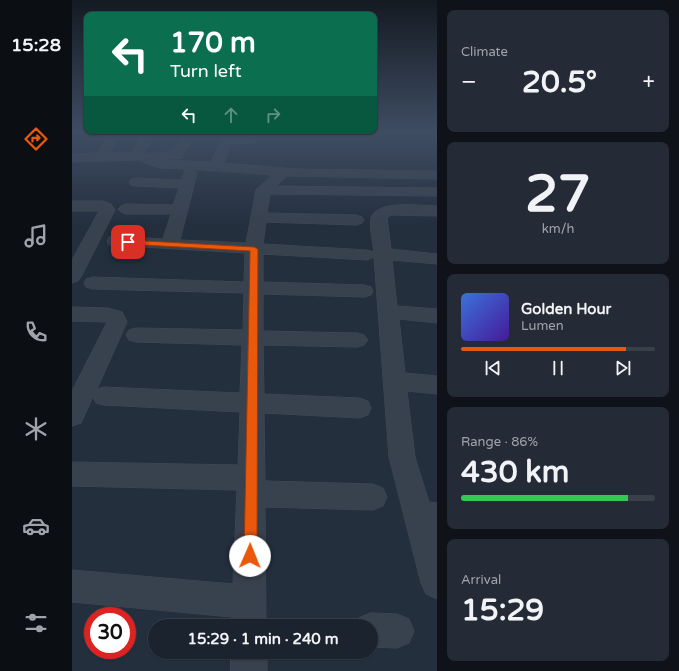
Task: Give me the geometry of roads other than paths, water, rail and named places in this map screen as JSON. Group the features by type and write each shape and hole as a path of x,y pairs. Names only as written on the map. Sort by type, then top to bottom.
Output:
{"street":[{"path":"157,163 216,166 284,172 437,175"},
{"path":"72,586 250,614 254,249 263,190 284,172"},
{"path":"136,182 188,178 170,244"},
{"path":"263,190 437,192"},
{"path":"72,206 102,206 107,210 79,251 72,277"},
{"path":"126,209 180,210"},
{"path":"437,211 397,209 382,213 379,218 375,255 389,312 402,457 427,516 437,583"},
{"path":"259,217 356,220"},
{"path":"115,241 437,259"},
{"path":"93,283 364,291"},
{"path":"389,312 437,316"},
{"path":"72,314 108,315 115,317 118,322 73,410"},
{"path":"136,335 357,340"},
{"path":"395,381 437,385"},
{"path":"104,396 359,408"},
{"path":"72,474 251,486 373,497"},
{"path":"249,659 249,671"}]}
